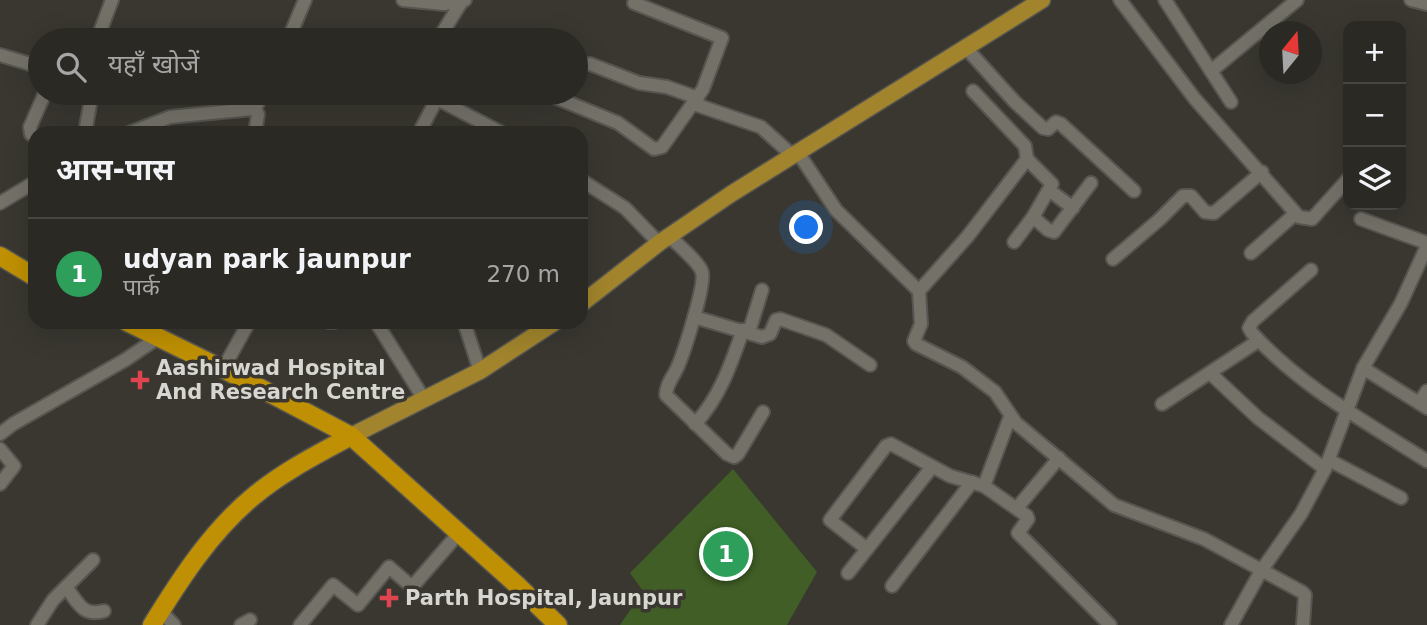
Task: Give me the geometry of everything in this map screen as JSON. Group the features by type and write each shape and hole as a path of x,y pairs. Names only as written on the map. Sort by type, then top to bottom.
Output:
{"highway":[{"path":"0,256 28,273"},
{"path":"142,329 351,436 558,625"},
{"path":"157,618 199,555 238,510 291,469 351,436"}],"main road":[{"path":"588,299 664,240 794,153 1042,0"},
{"path":"351,436 480,371 544,329"}],"street":[{"path":"102,28 112,0"},
{"path":"293,28 305,0"},
{"path":"403,0 444,4 463,1"},
{"path":"1121,0 1195,99 1262,172 1295,214 1312,219 1343,185"},
{"path":"1165,0 1231,102"},
{"path":"1211,71 1297,0"},
{"path":"1411,0 1427,4"},
{"path":"446,28 463,1"},
{"path":"576,105 610,118 656,149 662,147 696,101 721,43 721,36 634,3"},
{"path":"966,48 1014,102 1043,128 1048,129 1056,122 1061,124 1134,191"},
{"path":"0,55 28,63"},
{"path":"590,64 639,83 667,87 761,127 794,153 836,210 919,291 921,324 914,341 916,344 962,367 995,392 1010,417 1114,505 1204,539 1302,592 1305,595 1303,625"},
{"path":"973,91 1025,146 1027,159 1051,182 1033,217 1014,242"},
{"path":"30,126 40,105"},
{"path":"86,126 90,105"},
{"path":"255,109 257,105"},
{"path":"423,126 434,105"},
{"path":"451,105 479,126"},
{"path":"147,126 170,117 255,109"},
{"path":"255,109 258,114 256,126"},
{"path":"919,291 968,236 1027,159"},
{"path":"1113,260 1183,195 1191,196 1205,212 1214,213 1262,172"},
{"path":"1033,217 1054,232 1091,183"},
{"path":"588,184 625,208 702,271 701,291 694,317 678,367 665,391 669,399 727,454 734,457 763,412"},
{"path":"0,203 28,186"},
{"path":"1049,190 1073,208"},
{"path":"1251,253 1295,214"},
{"path":"1231,625 1261,571 1301,513 1327,465 1363,368 1401,303 1427,247 1361,219"},
{"path":"1311,270 1250,325 1252,333 1286,368 1427,461"},
{"path":"695,424 709,409 719,390 762,290"},
{"path":"694,317 766,337 776,320 780,319 826,335 870,365"},
{"path":"223,369 245,329"},
{"path":"380,329 424,399"},
{"path":"466,329 480,371"},
{"path":"0,434 159,337"},
{"path":"1162,404 1258,341"},
{"path":"1363,368 1423,406 1427,391"},
{"path":"1211,374 1258,418 1327,465 1401,498"},
{"path":"892,586 978,484 1010,417"},
{"path":"867,549 830,520 889,443 950,476 978,484 1028,517 1018,533 1110,625"},
{"path":"0,449 14,466 0,485"},
{"path":"1017,509 1059,458"},
{"path":"848,573 932,467"},
{"path":"300,625 333,585 358,605 389,566 412,587 459,533"},
{"path":"37,625 53,600 93,560"},
{"path":"66,587 85,611 92,614 104,611"},
{"path":"157,618 174,625"}],"green space":[{"path":"733,469 817,572 787,625 620,625 643,591 630,573"}],"place":[{"name":"Aashirwad Hospital And Research Centre","path":"140,380"},
{"name":"udyan park jaunpur","path":"726,554"},
{"name":"Parth Hospital, Jaunpur","path":"389,598"}]}
